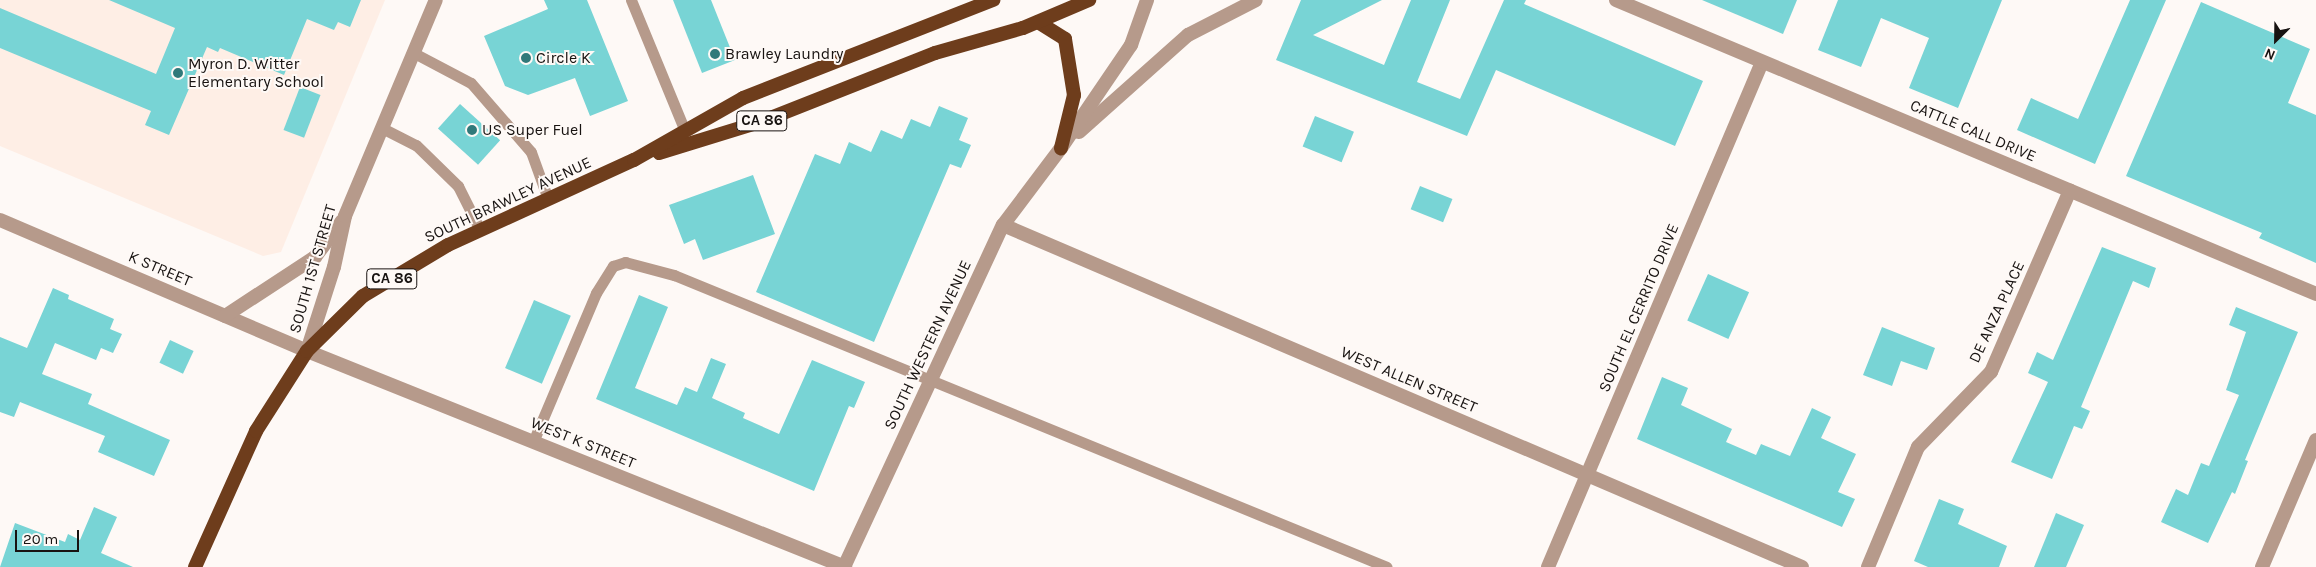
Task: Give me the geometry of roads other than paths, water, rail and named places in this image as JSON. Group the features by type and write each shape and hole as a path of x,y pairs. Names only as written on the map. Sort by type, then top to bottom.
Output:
{"highway":[{"name":"SOUTH BRAWLEY AVENUE","path":"307,351 363,296 448,245 634,160 743,98 993,0"},
{"name":"SOUTH BRAWLEY AVENUE","path":"634,160 763,121 936,53 1038,22 1088,0"},
{"path":"1038,22 1065,39 1074,96 1062,148"},
{"name":"SOUTH 1ST STREET","path":"195,567 256,431 307,351"}],"street":[{"name":"SOUTH 1ST STREET","path":"307,351 334,267 345,216 436,0"},
{"name":"SOUTH WESTERN AVENUE","path":"845,567 1002,225 1062,148 1131,46 1147,0"},
{"name":"SOUTH WESTERN AVENUE","path":"1062,148 1188,35 1256,0"},
{"name":"CATTLE CALL DRIVE","path":"1616,0 2316,294"},
{"name":"SOUTH EL CERRITO DRIVE","path":"1548,567 1762,62"},
{"name":"DE ANZA PLACE","path":"1868,567 1918,447 1991,372 2070,190"},
{"path":"225,316 315,257 345,216"},
{"name":"K STREET","path":"0,220 307,351"},
{"name":"WEST ALLEN STREET","path":"1002,225 1802,567"},
{"name":"WEST K STREET","path":"307,351 845,567"},
{"path":"2262,567 2316,440"}],"lane":[{"path":"631,0 685,131"},
{"path":"414,53 471,83 532,152 548,199"},
{"path":"382,128 416,144 458,186 480,230"},
{"path":"533,442 596,293 613,266 625,262 674,275 1386,567"}],"place":[{"name":"Brawley Laundry","path":"715,54"},
{"name":"Circle K","path":"526,58"},
{"name":"Myron D. Witter Elementary School","path":"178,73"},
{"name":"US Super Fuel","path":"472,130"}]}
